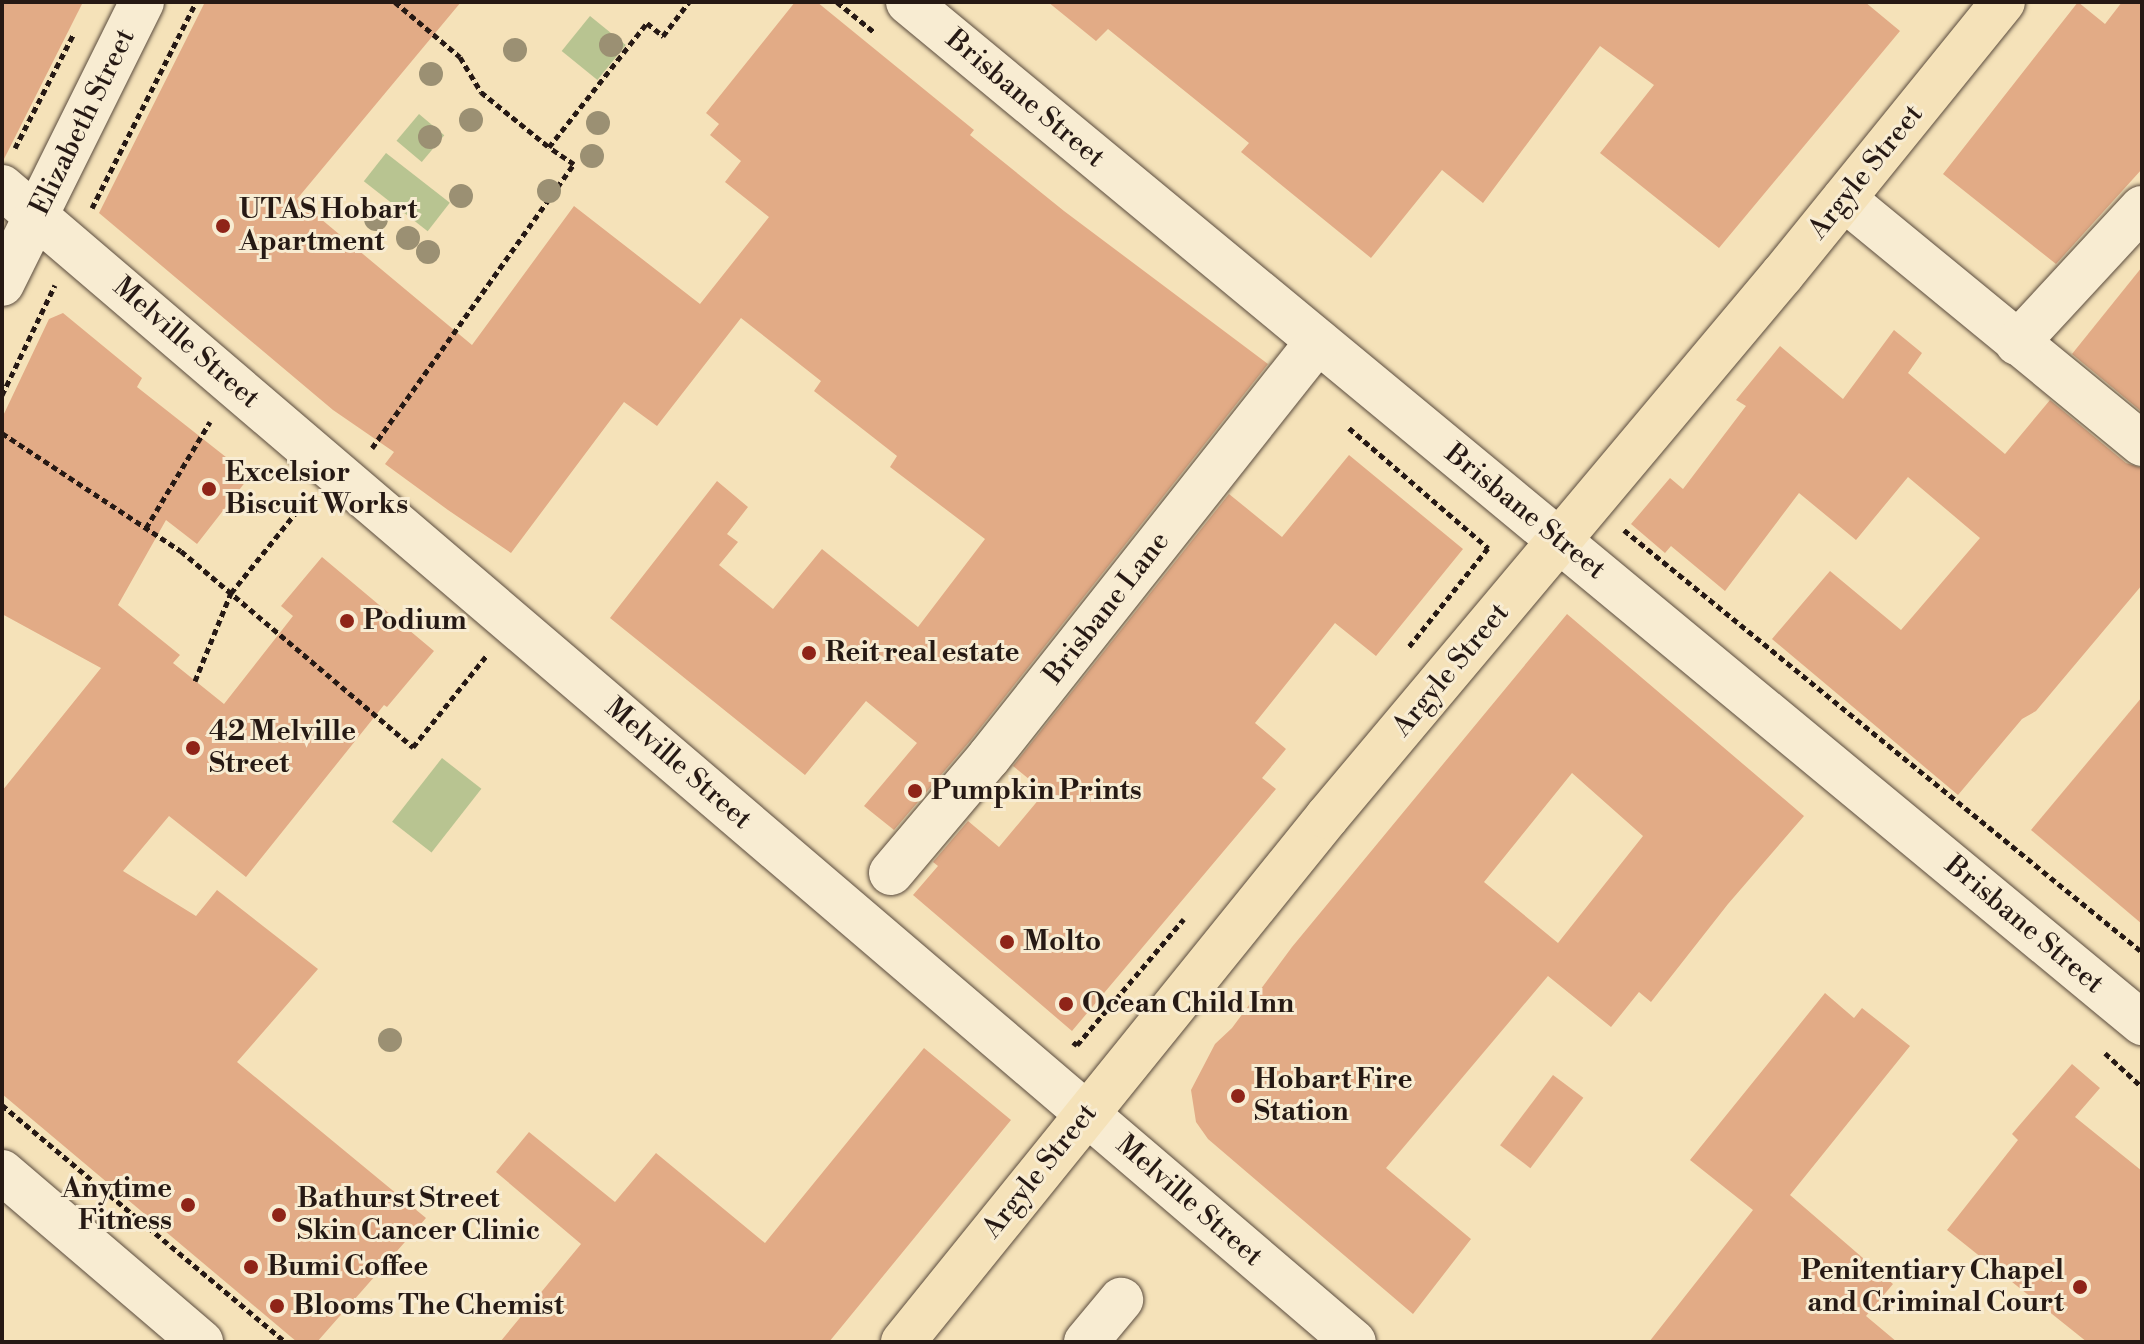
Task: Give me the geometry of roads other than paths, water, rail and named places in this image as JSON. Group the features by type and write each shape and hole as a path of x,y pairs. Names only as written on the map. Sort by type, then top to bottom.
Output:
{"main road":[{"name":"Argyle Street","path":"903,1342 1327,817 1844,199 2003,2"}],"street":[{"name":"Elizabeth Street","path":"2,284 142,2"},
{"name":"Brisbane Street","path":"908,2 2142,1023"},
{"name":"Melville Street","path":"8,168 37,215 233,383 345,455 513,623 1354,1342"},
{"path":"1844,199 2142,444"},
{"path":"2017,343 2142,208"},
{"name":"Brisbane Lane","path":"891,873 989,757 1318,341"},
{"path":"2,1172 201,1342"},
{"path":"1086,1342 1121,1300"}],"place":[{"name":"UTAS Hobart Apartment","path":"223,226"},
{"name":"Excelsior Biscuit Works","path":"209,489"},
{"name":"Podium","path":"347,621"},
{"name":"Reit real estate","path":"809,653"},
{"name":"42 Melville Street","path":"193,748"},
{"name":"Pumpkin Prints","path":"915,791"},
{"name":"Molto","path":"1007,942"},
{"name":"Ocean Child Inn","path":"1066,1004"},
{"name":"Hobart Fire Station","path":"1238,1096"},
{"name":"Anytime Fitness","path":"188,1205"},
{"name":"Bathurst Street Skin Cancer Clinic","path":"279,1215"},
{"name":"Bumi Coffee","path":"251,1267"},
{"name":"Penitentiary Chapel and Criminal Court","path":"2080,1287"},
{"name":"Blooms The Chemist","path":"277,1306"}]}
